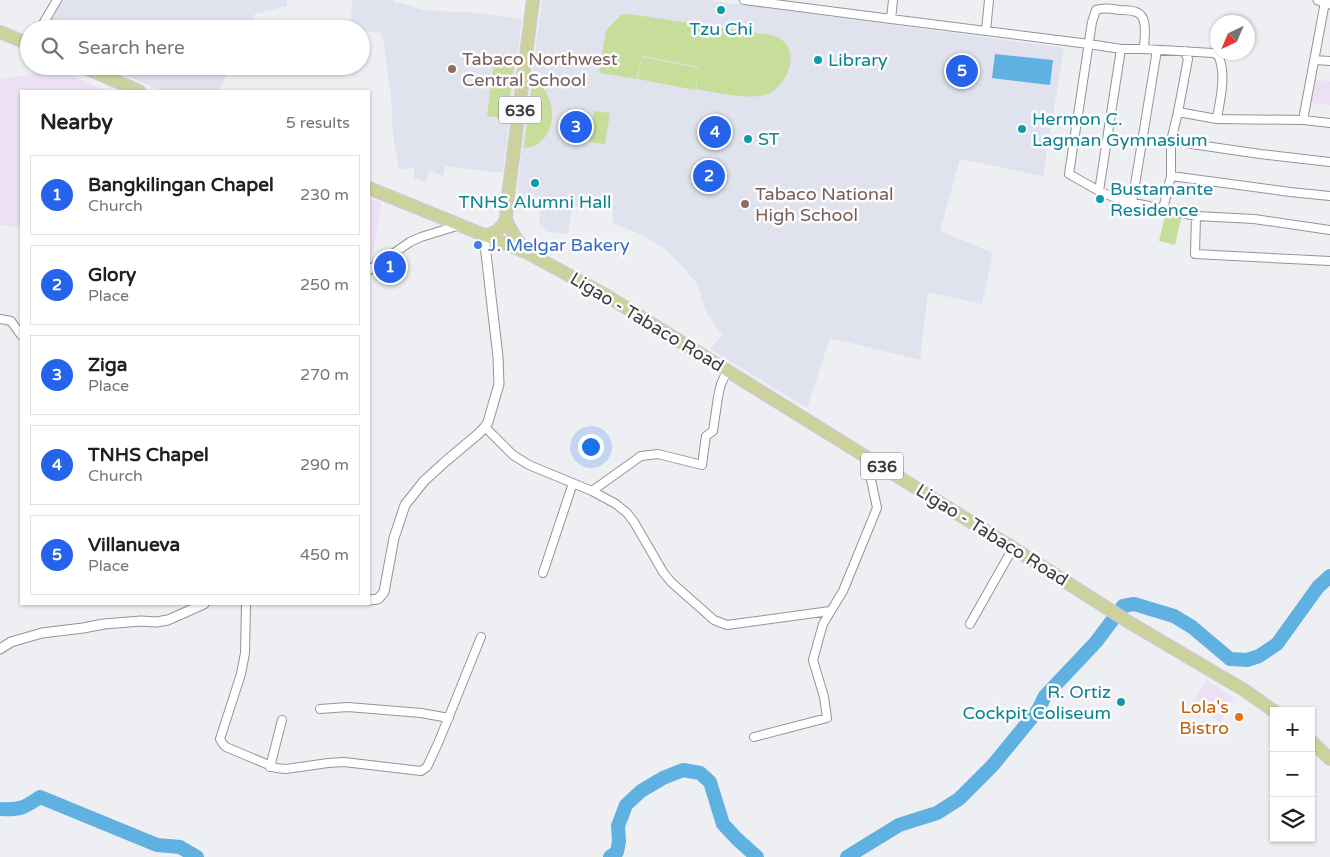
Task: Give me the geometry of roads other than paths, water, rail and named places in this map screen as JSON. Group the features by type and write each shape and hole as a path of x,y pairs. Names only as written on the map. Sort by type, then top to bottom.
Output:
{"main road":[{"name":"636","path":"506,220 533,0"},
{"path":"0,32 20,40"},
{"path":"102,75 137,90"},
{"name":"636","path":"370,188 484,236"},
{"path":"484,236 497,231 506,220"},
{"name":"Ligao - Tabaco Road","path":"506,220 515,237 528,253"},
{"name":"Ligao - Tabaco Road","path":"484,236 528,253 652,323 1132,624 1244,690 1270,708"},
{"path":"1315,745 1330,759"}],"street":[{"path":"45,20 57,0"},
{"path":"744,0 799,3 891,20 1121,49 1213,53 1220,57 1222,80 1217,119"},
{"path":"891,20 893,0"},
{"path":"986,31 989,0"},
{"path":"1302,120 1325,2"},
{"path":"1144,49 1145,21 1142,16 1137,12 1109,9 1096,10 1092,22 1069,174 1099,191 1132,203 1196,216 1254,219 1330,230"},
{"path":"1099,191 1121,49"},
{"path":"1132,203 1157,50"},
{"path":"1162,209 1171,176 1171,141 1188,59 1184,51"},
{"path":"1315,60 1330,61"},
{"path":"1178,112 1217,119 1302,120 1330,123"},
{"path":"1171,141 1330,162"},
{"path":"1171,176 1330,196"},
{"path":"1196,216 1195,254 1330,260"},
{"path":"370,269 410,242 460,225"},
{"path":"370,600 378,599 384,592 394,538 404,505 424,482 485,427 493,406 499,384 498,357 484,236"},
{"path":"0,319 11,322 20,334"},
{"path":"592,490 641,456 658,454 702,465 706,436 713,431 721,384 727,371"},
{"path":"485,427 513,456 529,465 592,490 627,513 667,577 714,620 727,625 830,611"},
{"path":"754,737 827,718 824,697 813,660 822,624 843,590 877,508 866,456"},
{"path":"543,573 574,483"},
{"path":"970,624 1013,548"},
{"path":"0,649 11,642 42,633 104,624 168,620 202,605"},
{"path":"246,605 245,653 241,674 220,739 226,747 270,767 286,769 344,762 422,771 431,760 481,636"},
{"path":"320,709 348,707 421,713 449,718"},
{"path":"270,767 282,720"}],"water":[{"path":"995,54 1053,60 1050,85 992,78"}],"waterway":[{"path":"847,857 899,825 937,813 959,799 993,765 1038,710 1045,696 1096,642 1123,606 1134,604 1174,616 1192,627 1230,659 1247,660 1259,656 1277,644 1318,587 1330,576"},
{"path":"610,857 617,852 619,841 618,826 626,805 641,791 663,778 683,770 700,773 710,782 723,824 757,857"},
{"path":"0,809 22,808 40,797 157,845 180,847 197,857"}],"place":[{"name":"Tzu Chi","path":"721,10"},
{"name":"Library","path":"818,60"},
{"name":"Tabaco Northwest Central School","path":"452,69"},
{"name":"Villanueva","path":"962,71"},
{"name":"Ziga","path":"576,127"},
{"name":"Hermon C. Lagman Gymnasium","path":"1022,129"},
{"name":"TNHS Chapel","path":"715,132"},
{"name":"ST","path":"748,139"},
{"name":"Glory","path":"709,176"},
{"name":"TNHS Alumni Hall","path":"535,183"},
{"name":"Bustamante Residence","path":"1100,199"},
{"name":"Tabaco National High School","path":"745,204"},
{"name":"J. Melgar Bakery","path":"478,245"},
{"name":"Bangkilingan Chapel","path":"390,267"},
{"name":"R. Ortiz Cockpit Coliseum","path":"1121,702"},
{"name":"Lola's Bistro","path":"1239,717"}]}
